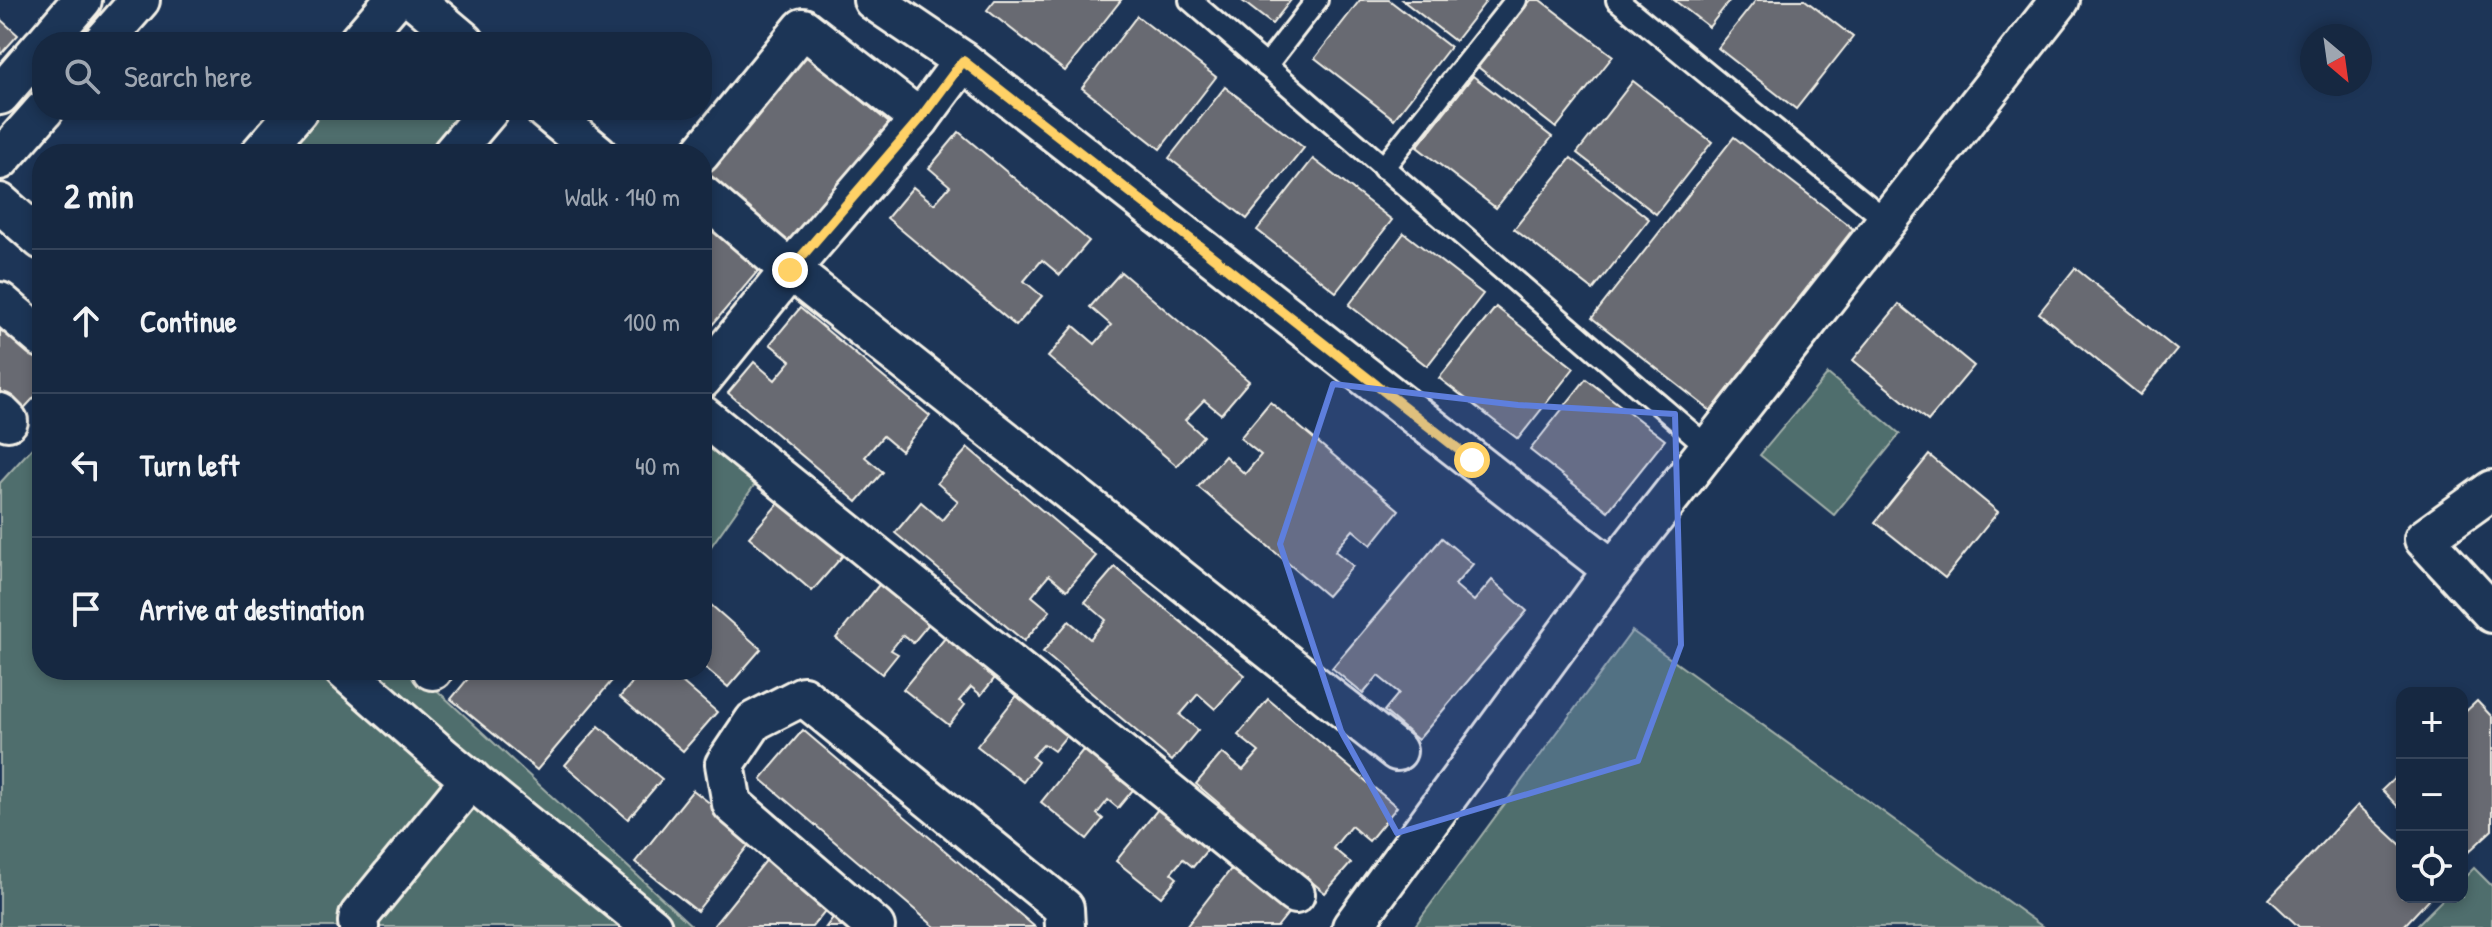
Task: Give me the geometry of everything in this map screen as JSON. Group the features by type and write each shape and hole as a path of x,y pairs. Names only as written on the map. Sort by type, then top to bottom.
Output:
{"street":[{"path":"54,32 82,0"},
{"path":"112,32 140,0"},
{"path":"367,32 394,0"},
{"path":"415,0 453,32"},
{"path":"873,0 963,61 1613,570"},
{"path":"1352,927 1613,570 2060,0"},
{"path":"708,144 803,28 920,119"},
{"path":"0,95 32,58"},
{"path":"712,367 790,270 920,119 963,61"},
{"path":"0,160 35,120"},
{"path":"269,144 289,120"},
{"path":"460,144 481,120"},
{"path":"557,120 586,144"},
{"path":"0,203 32,231"},
{"path":"712,204 790,270 1397,751"},
{"path":"0,302 32,329"},
{"path":"712,423 1295,894"},
{"path":"2492,490 2424,539 2492,613"},
{"path":"356,680 652,927"},
{"path":"875,927 732,804 725,764 754,721 803,696 1064,908 1065,927"},
{"path":"359,927 359,916 471,779"}],"lane":[{"path":"1190,0 1709,448"},
{"path":"1266,66 1317,0"},
{"path":"1383,168 1516,0"},
{"path":"1617,0 1887,221"}],"highlighted area":[{"path":"1333,384 1518,405 1675,414 1681,645 1638,761 1397,833 1341,731 1280,544"}],"green space":[{"path":"286,120 454,120 434,144 266,144"},
{"path":"1828,374 1900,434 1834,515 1760,455"},
{"path":"712,443 760,477 712,545"},
{"path":"32,448 32,680 426,680 693,927 0,927 0,483"},
{"path":"1632,631 2043,927 1414,927"},
{"path":"2474,868 2492,886 2492,927 2415,927 2439,903 2468,903 2468,874"}],"building":[{"path":"995,0 1121,0 1065,71 987,10"},
{"path":"1241,0 1291,0 1272,24"},
{"path":"1360,0 1389,0 1450,47 1394,119 1315,58"},
{"path":"1402,0 1487,0 1455,41"},
{"path":"1531,0 1540,0 1613,56 1556,128 1478,67"},
{"path":"1674,0 1730,0 1709,27"},
{"path":"1756,0 1805,0 1853,37 1796,109 1718,48"},
{"path":"1137,16 1216,77 1160,149 1082,88"},
{"path":"0,19 18,35 0,55"},
{"path":"803,51 889,123 785,249 712,189 712,161"},
{"path":"1473,76 1552,137 1496,208 1417,147"},
{"path":"1633,81 1712,142 1656,214 1577,153"},
{"path":"1225,87 1304,148 1247,219 1169,158"},
{"path":"959,132 1089,241 1060,275 1042,260 1024,281 1042,296 1016,326 887,218 913,187 934,204 950,186 929,168"},
{"path":"1734,137 1853,229 1711,411 1592,318"},
{"path":"1571,158 1649,219 1593,290 1514,229"},
{"path":"1313,159 1392,220 1336,292 1257,230"},
{"path":"712,223 763,265 712,325"},
{"path":"1404,233 1483,294 1427,366 1349,305"},
{"path":"2075,268 2177,350 2140,395 2039,313"},
{"path":"1121,272 1249,381 1221,414 1204,400 1185,420 1203,436 1177,466 1048,357 1074,326 1095,344 1111,325 1090,307"},
{"path":"1899,304 1974,366 1928,421 1853,360"},
{"path":"1496,307 1574,368 1518,439 1439,378"},
{"path":"0,308 32,338 32,400 16,417 0,403"},
{"path":"800,308 930,416 901,451 883,436 865,457 883,472 857,502 728,393 754,362 775,380 791,361 770,344"},
{"path":"1586,379 1665,440 1608,511 1530,450"},
{"path":"1270,402 1399,510 1371,545 1353,530 1335,551 1353,566 1327,596 1198,487 1225,456 1245,474 1261,455 1240,438"},
{"path":"968,448 1096,556 1067,590 1049,575 1032,596 1050,611 1024,641 895,533 921,502 942,520 958,501 937,483"},
{"path":"1929,455 1998,512 1945,578 1875,522"},
{"path":"783,498 846,552 812,591 749,537"},
{"path":"1442,538 1473,564 1455,585 1474,601 1492,580 1527,611 1418,740 1384,711 1399,693 1378,676 1363,694 1332,668"},
{"path":"1115,567 1245,675 1215,709 1198,694 1180,715 1198,730 1172,761 1043,652 1069,621 1090,639 1106,620 1085,602"},
{"path":"882,581 932,620 913,643 903,635 891,650 898,654 882,674 836,638"},
{"path":"712,606 761,649 728,687 712,673"},
{"path":"950,632 1000,672 981,695 971,687 959,701 965,705 949,725 903,689"},
{"path":"467,680 613,680 537,770 451,699"},
{"path":"634,680 680,680 717,712 683,751 620,697"},
{"path":"1023,688 1073,728 1054,751 1044,744 1032,757 1038,762 1023,782 977,746"},
{"path":"1268,699 1397,807 1369,841 1351,826 1333,848 1351,863 1325,893 1196,784 1222,753 1243,770 1259,752 1238,735"},
{"path":"2477,701 2492,717 2492,830 2468,852 2468,759 2468,709"},
{"path":"599,726 662,779 628,819 565,765"},
{"path":"803,730 1035,927 935,927 761,779"},
{"path":"1087,745 1137,785 1118,808 1108,800 1097,814 1103,819 1087,839 1041,802"},
{"path":"2396,777 2396,805 2382,790"},
{"path":"693,790 754,838 697,911 635,862"},
{"path":"1162,804 1212,844 1193,867 1183,859 1171,873 1177,878 1161,897 1116,861"},
{"path":"2358,805 2396,840 2396,903 2425,903 2403,927 2299,927 2269,899"},
{"path":"772,853 833,901 812,927 716,927 714,925"},
{"path":"1231,869 1289,912 1277,927 1186,927"},
{"path":"841,907 866,927 826,927"}],"route":[{"path":"790,270 920,119 963,61 1472,460"}]}
